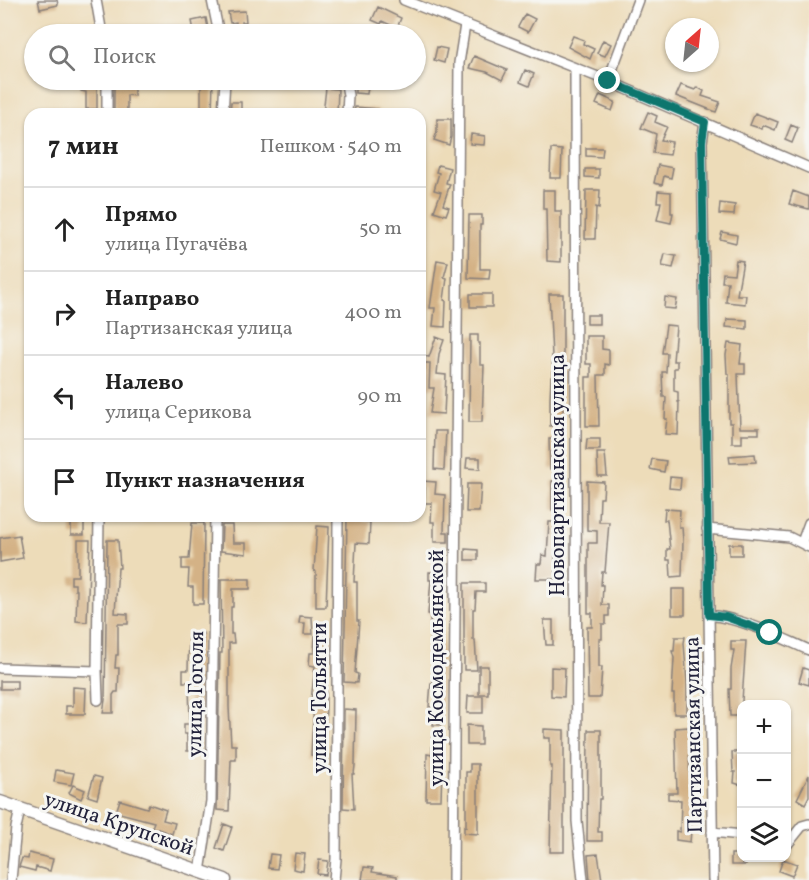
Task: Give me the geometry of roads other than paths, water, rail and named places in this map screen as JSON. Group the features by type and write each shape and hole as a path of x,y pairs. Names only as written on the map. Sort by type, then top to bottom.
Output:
{"street":[{"path":"96,0 100,24"},
{"path":"212,0 217,24"},
{"path":"404,0 608,81 809,168"},
{"path":"608,81 638,0"},
{"name":"улица Космодемьянской","path":"453,880 459,63 465,25"},
{"name":"Новопартизанская улица","path":"575,69 577,798 583,880"},
{"path":"106,108 107,90"},
{"path":"223,108 224,90"},
{"path":"347,90 347,108"},
{"name":"Партизанская улица","path":"705,122 702,142 713,880"},
{"path":"98,700 99,522"},
{"name":"улица Гоголя","path":"200,872 211,801 215,522"},
{"name":"улица Тольятти","path":"334,880 338,522"},
{"path":"707,529 789,537 805,545 809,523"},
{"path":"709,615 726,617 809,650"},
{"path":"0,668 97,671"},
{"name":"улица Крупской","path":"0,802 225,880"},
{"path":"11,880 20,808"},
{"path":"791,840 802,826 809,824"},
{"path":"712,832 737,835"}]}
